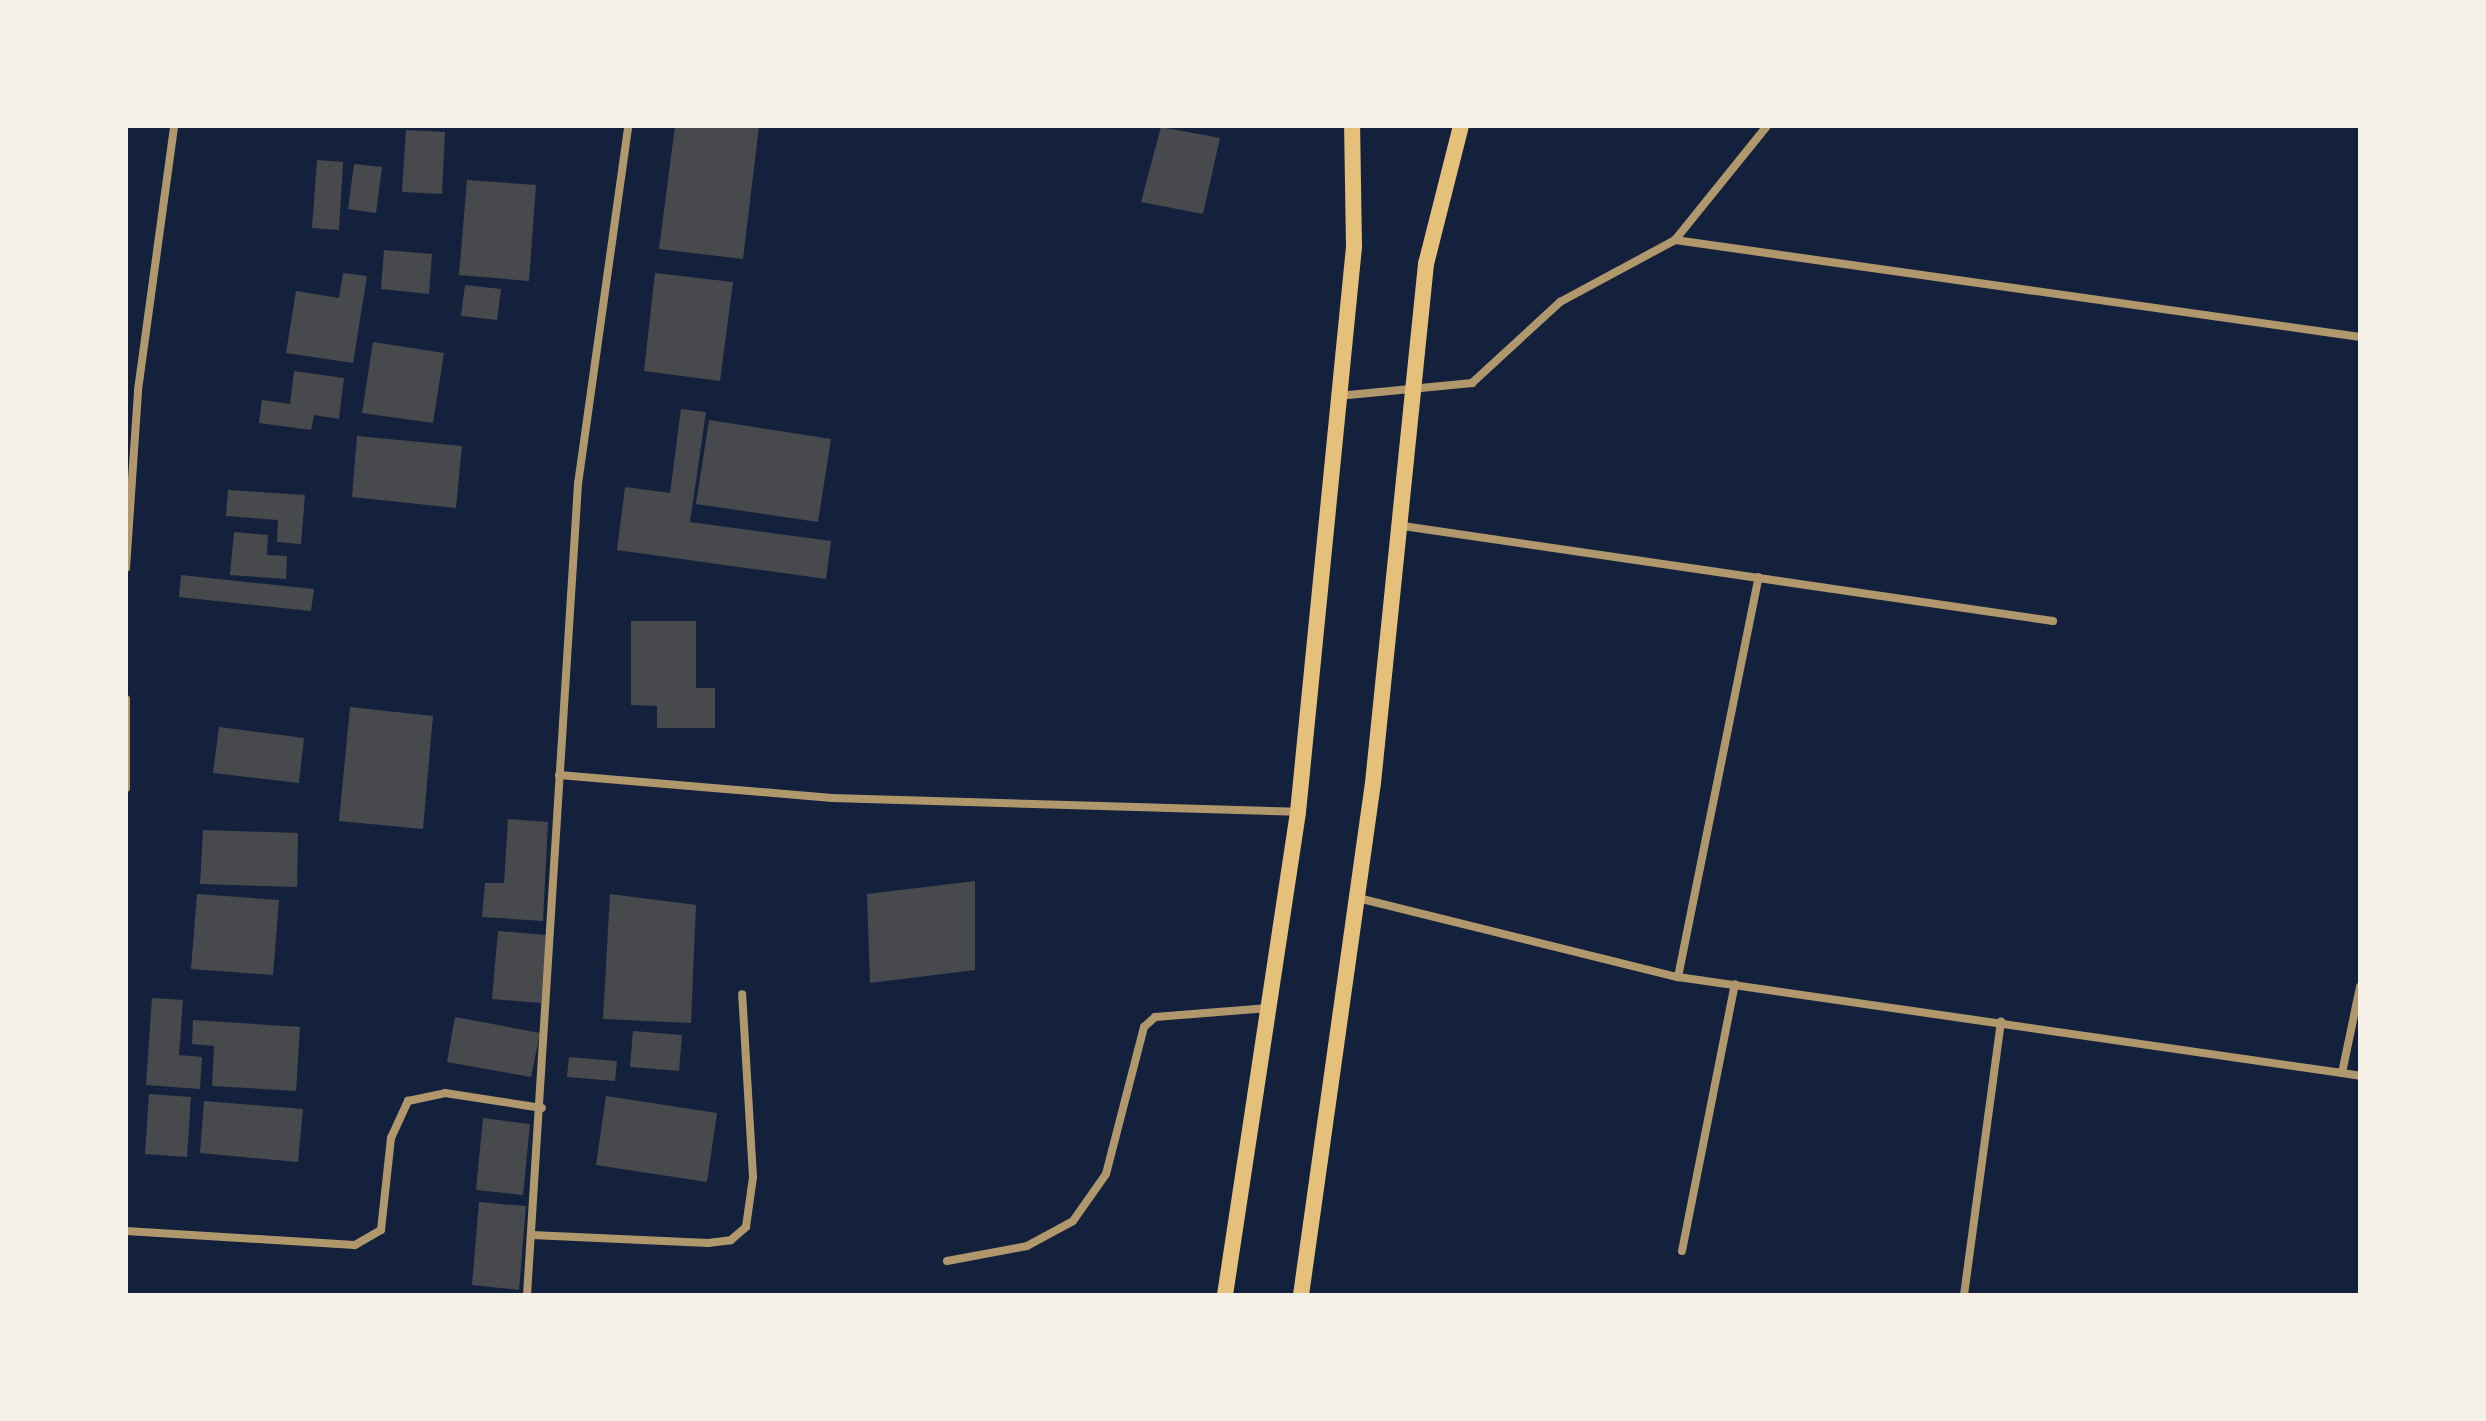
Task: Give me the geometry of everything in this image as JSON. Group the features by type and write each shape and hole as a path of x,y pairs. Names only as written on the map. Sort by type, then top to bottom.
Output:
{"main road":[{"path":"1225,1295 1298,812 1354,247 1352,126"},
{"path":"1301,1295 1358,898 1403,526 1411,388 1426,264 1461,126"}],"street":[{"path":"126,568 138,390 174,126"},
{"path":"527,1295 542,1108 578,484 628,126"},
{"path":"1338,396 1484,377 1560,302 1675,240 1767,126"},
{"path":"1675,240 2360,337"},
{"path":"1403,526 2053,621"},
{"path":"1678,977 1759,577"},
{"path":"126,699 126,788"},
{"path":"559,775 832,798 1298,812"},
{"path":"1358,898 1678,977 2001,1021 2360,1076"},
{"path":"1682,1251 1735,984"},
{"path":"2342,1073 2360,987"},
{"path":"532,1235 708,1243 731,1240 746,1227 753,1177 742,994"},
{"path":"947,1261 1027,1246 1073,1221 1106,1174 1144,1027 1155,1017 1270,1008"},
{"path":"1964,1295 2001,1021"},
{"path":"126,1231 355,1245 381,1230 391,1138 408,1101 445,1093 542,1108"}],"building":[{"path":"675,126 759,126 743,259 659,249"},
{"path":"1161,127 1220,138 1203,214 1141,202"},
{"path":"406,130 445,132 442,194 402,192"},
{"path":"317,160 343,162 339,230 312,228"},
{"path":"354,164 382,167 376,213 348,209"},
{"path":"467,180 536,185 529,281 459,275"},
{"path":"384,250 432,254 429,294 381,289"},
{"path":"343,273 367,276 353,363 286,353 296,291 339,298"},
{"path":"655,273 733,282 720,381 644,371"},
{"path":"465,285 501,289 497,320 461,316"},
{"path":"373,342 444,353 433,423 362,413"},
{"path":"294,371 344,378 339,419 314,415 311,430 259,423 262,400 290,404"},
{"path":"681,409 706,412 690,522 831,541 826,579 617,550 625,487 670,493"},
{"path":"709,420 831,439 818,522 696,504"},
{"path":"357,436 462,446 456,508 352,497"},
{"path":"228,490 305,495 301,544 277,542 278,520 226,516"},
{"path":"234,532 268,535 267,555 287,556 286,579 230,575"},
{"path":"181,575 314,589 311,611 179,597"},
{"path":"631,621 696,621 696,688 715,688 715,728 657,728 657,706 631,705"},
{"path":"350,707 433,716 423,829 339,821"},
{"path":"219,727 304,738 299,783 213,773"},
{"path":"508,819 548,822 543,921 482,917 485,883 504,883"},
{"path":"203,830 298,833 297,887 200,884"},
{"path":"975,881 975,970 870,983 867,894"},
{"path":"197,894 279,900 273,975 191,969"},
{"path":"610,894 696,905 691,1023 603,1019"},
{"path":"498,931 546,935 541,1003 492,999"},
{"path":"152,998 183,1000 179,1055 202,1057 200,1089 146,1085"},
{"path":"455,1017 540,1033 531,1077 447,1062"},
{"path":"193,1020 300,1027 296,1091 212,1086 214,1046 192,1044"},
{"path":"633,1031 682,1035 679,1071 630,1067"},
{"path":"569,1057 617,1061 615,1081 567,1077"},
{"path":"149,1094 191,1097 187,1157 145,1154"},
{"path":"606,1096 717,1113 707,1182 596,1165"},
{"path":"204,1101 303,1109 298,1162 200,1153"},
{"path":"483,1118 530,1124 523,1195 476,1190"},
{"path":"479,1202 526,1206 519,1290 472,1285"}]}
